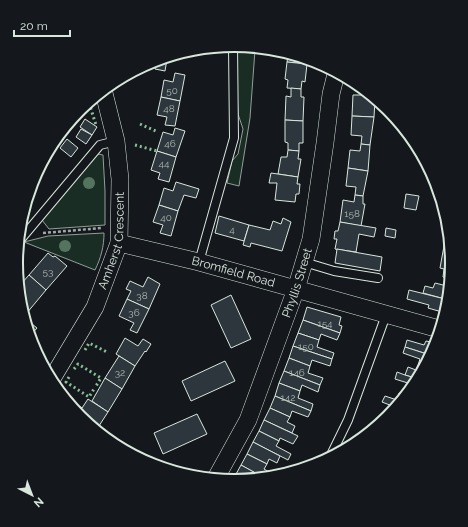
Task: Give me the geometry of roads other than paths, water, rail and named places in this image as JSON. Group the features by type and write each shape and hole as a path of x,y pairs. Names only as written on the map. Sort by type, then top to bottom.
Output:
{"street":[{"name":"Phyllis Street","path":"218,474 248,420 296,289 311,239 331,94 335,78"},
{"name":"Amherst Crescent","path":"55,374 95,308 119,235 120,179 116,141 105,97"},
{"name":"Bromfield Road","path":"119,235 199,262 435,328"}],"lane":[{"path":"199,262 234,138 232,52"},
{"path":"25,234 100,145 116,141"},
{"path":"304,262 334,271 378,278"},
{"path":"333,449 348,420 386,315"}]}
